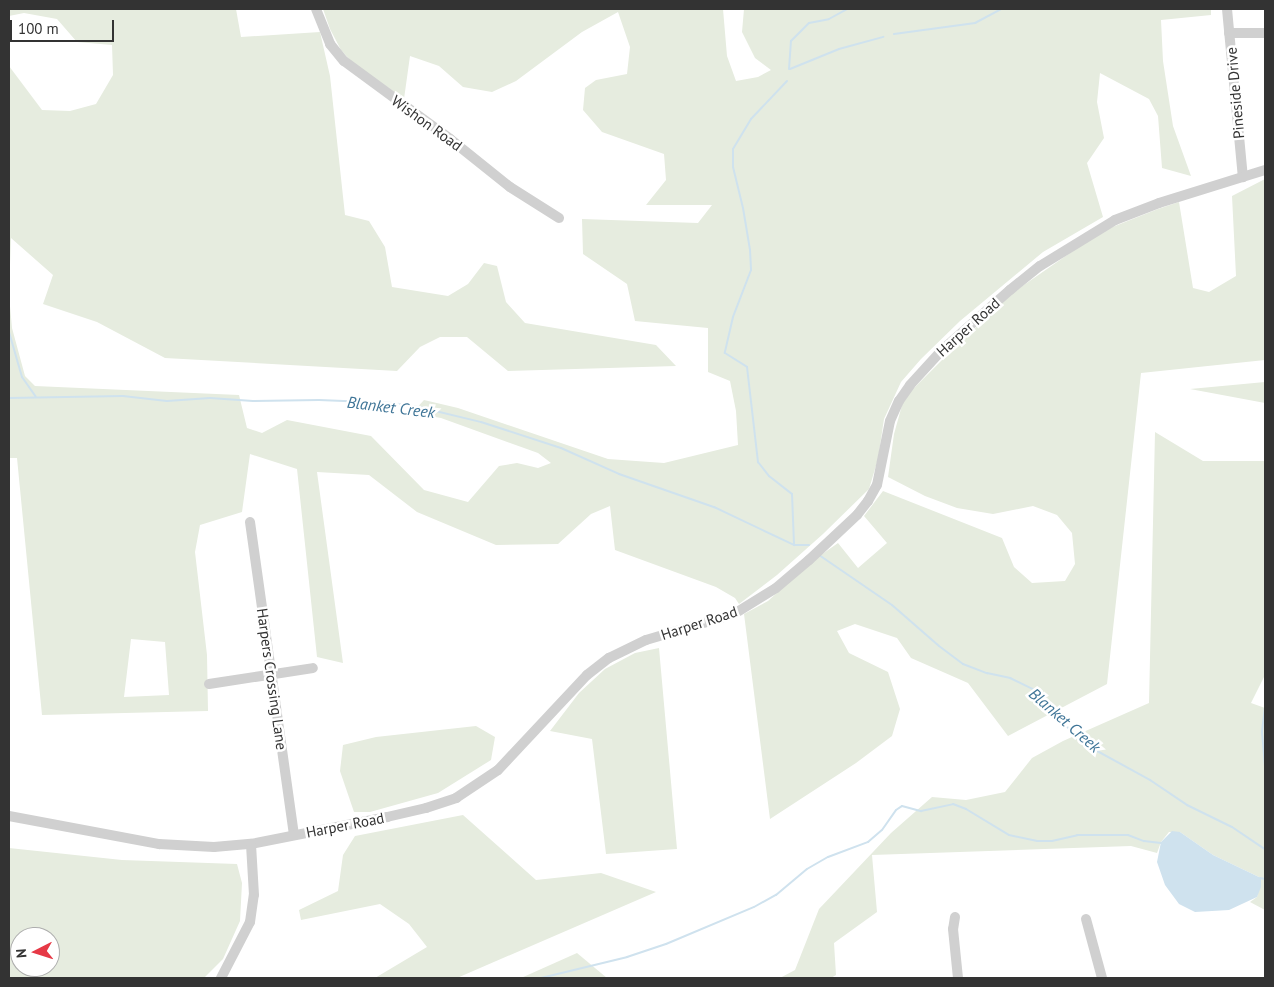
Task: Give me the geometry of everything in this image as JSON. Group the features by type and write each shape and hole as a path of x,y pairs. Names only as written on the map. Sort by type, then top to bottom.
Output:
{"street":[{"name":"Wishon Road","path":"316,9 330,44 344,61 450,139 510,187 559,218"},
{"name":"Pineside Drive","path":"1227,9 1243,177"},
{"path":"1229,33 1265,33"},
{"name":"Harper Road","path":"9,816 180,846 251,844 394,815 456,798 498,770 587,675 609,658 664,634 734,614 776,588 851,520 868,501 877,485 890,421 899,401 931,361 996,302 1040,266 1115,220 1159,203 1265,170"},
{"name":"Harpers Crossing Lane","path":"250,522 294,835"},
{"path":"209,684 313,668"},
{"path":"222,978 250,922 254,895 251,844"},
{"path":"955,917 953,929 958,978"},
{"path":"1086,919 1102,978"}],"shaded area":[{"path":"9,9 236,9 241,37 320,32 330,76 345,215 369,221 385,247 392,287 448,296 468,284 484,263 497,266 506,302 525,323 656,345 676,366 508,371 467,337 440,337 420,347 397,371 165,358 97,322 43,304 53,275 11,238 9,293 9,66 42,110 70,111 96,104 113,75 112,45 77,42 57,19 24,13 9,16"},
{"path":"323,9 723,9 727,56 736,81 758,77 771,70 755,58 742,32 744,9 1211,9 1211,15 1161,20 1163,61 1173,126 1191,176 1162,168 1158,116 1149,99 1100,73 1097,102 1104,138 1087,163 1103,217 1043,252 960,321 921,359 901,382 884,419 878,459 869,489 777,575 739,604 735,598 716,587 615,550 610,506 591,514 558,544 496,545 417,512 369,475 317,472 343,663 317,657 297,469 250,454 242,512 200,525 195,552 207,655 208,711 42,715 17,458 9,458 9,295 12,328 25,376 35,386 239,395 247,428 262,433 287,420 371,436 424,490 468,502 499,466 517,463 538,468 551,463 538,453 441,418 412,413 424,400 458,408 608,459 664,463 738,445 736,411 730,381 708,372 708,328 635,321 627,284 583,254 582,219 698,223 712,205 646,205 666,180 664,154 602,132 583,110 585,88 596,80 627,74 630,47 618,12 582,32 516,81 492,92 463,87 439,66 410,56 404,99 352,62 341,50 330,29","holes":["131,639 165,642 169,695 124,697"]},
{"path":"1265,179 1265,360 1141,373 1107,684 1008,736 968,683 911,658 897,638 855,624 837,631 849,653 888,672 900,709 892,736 856,763 770,819 744,614 768,601 811,562 838,543 858,568 887,543 864,516 883,491 1002,538 1014,567 1032,583 1065,581 1075,564 1072,533 1057,515 1033,506 993,514 957,508 925,496 888,477 894,434 904,398 1014,292 1083,244 1110,228 1158,209 1179,202 1193,288 1209,292 1236,276 1232,196"},
{"path":"1265,382 1265,403 1190,389"},
{"path":"1155,432 1203,461 1265,461 1265,675 1251,703 1265,708 1265,910 1250,902 1257,897 1261,878 1213,855 1180,832 1169,832 1161,842 1157,853 1131,846 872,855 877,912 834,943 836,975 831,978 780,978 795,970 819,909 891,833 932,797 966,800 1005,792 1032,758 1063,741 1149,703"},
{"path":"659,648 677,849 606,854 592,739 550,731 579,693 605,669 635,653"},
{"path":"476,726 495,737 491,760 438,793 370,812 354,812 340,771 343,745 376,737"},
{"path":"463,815 536,880 601,873 656,892 457,978 375,978 427,947 409,924 380,904 301,920 299,910 338,891 343,855 355,836"},
{"path":"9,848 122,860 237,864 242,883 240,921 223,959 204,978 9,978"},
{"path":"577,953 607,978 521,978"}],"water":[{"path":"1172,831 1180,832 1213,855 1261,878 1261,887 1257,897 1229,910 1195,912 1179,904 1165,885 1157,862 1161,842"}],"waterway":[{"path":"789,69 791,41 809,23 829,19 847,9"},
{"path":"894,34 975,23 1001,9"},
{"path":"790,69 839,49 883,37"},
{"path":"787,81 751,119 733,149 733,167 743,208 750,250 751,270 733,317 725,353 747,367 758,462 769,476 792,494 794,544"},
{"path":"9,332 22,377 36,397"},
{"name":"Blanket Creek","path":"9,398 123,396 167,401 210,398 253,401 319,400 393,403 423,408 481,422 561,448 619,474 714,507 794,545 809,545"},
{"name":"Blanket Creek","path":"819,555 892,605 963,664 987,673 1010,678 1037,691 1048,702 1063,723 1088,746 1150,780 1187,805 1232,827 1265,849"},
{"path":"1265,707 1262,732 1265,770"},
{"path":"541,978 627,957 666,944 754,907 776,895 807,869 828,857 868,842 882,830 896,810 902,806 921,811 953,804 966,809 1009,835 1037,841 1052,841 1077,835 1128,835 1144,841 1161,843"},
{"path":"1260,878 1265,879"}]}
